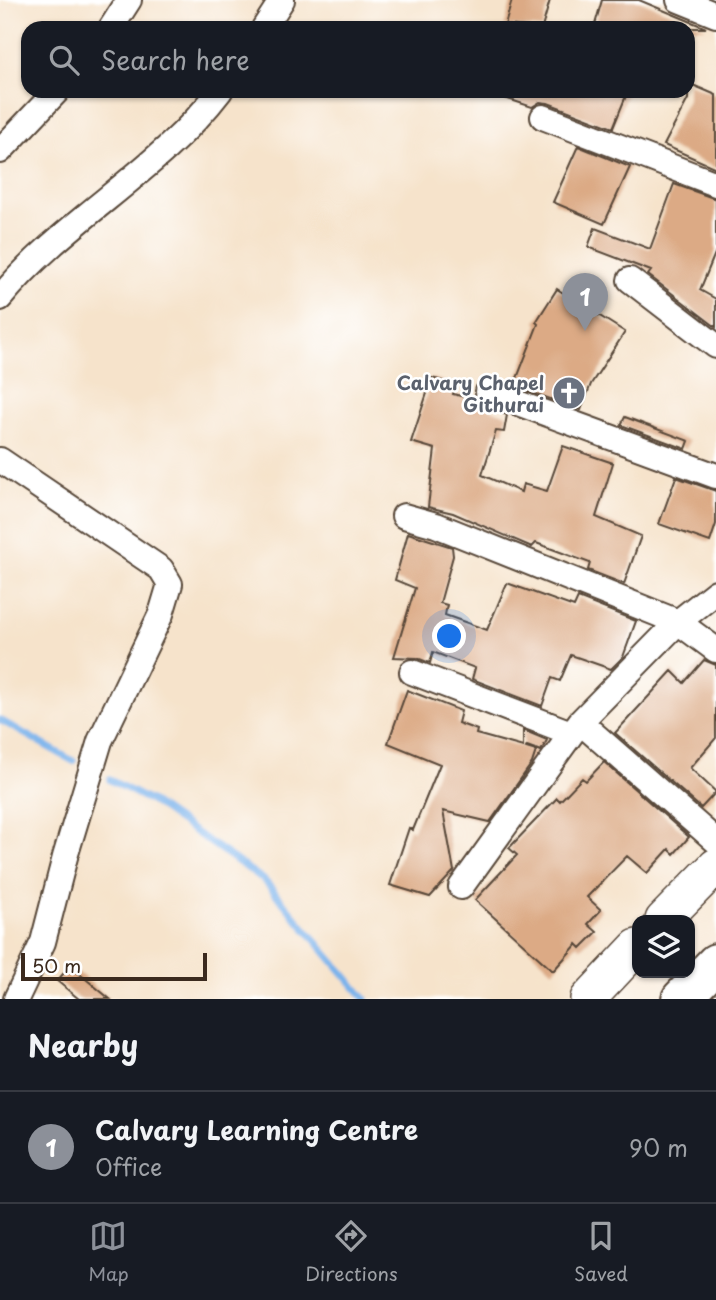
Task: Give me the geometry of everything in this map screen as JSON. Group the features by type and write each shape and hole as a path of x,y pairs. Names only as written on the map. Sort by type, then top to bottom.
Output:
{"highway":[{"path":"681,999 716,963"}],"main road":[{"path":"666,915 714,841"},
{"path":"588,999 632,952"}],"street":[{"path":"116,21 129,0"},
{"path":"268,21 282,0"},
{"path":"680,0 716,15"},
{"path":"0,151 50,98"},
{"path":"0,298 78,221 195,124 215,98"},
{"path":"543,117 716,184"},
{"path":"630,280 716,346"},
{"path":"488,392 716,477"},
{"path":"0,460 161,569 170,584 161,614 100,741 43,942 16,999"},
{"path":"404,516 436,525 678,622 716,650"},
{"path":"461,887 576,727 678,622 716,592"},
{"path":"412,672 576,727 714,841"}],"building":[{"path":"512,0 550,0 544,21 506,21"},
{"path":"602,0 639,0 689,21 596,21"},
{"path":"695,86 716,95 716,168 664,145 688,99 695,98"},
{"path":"505,98 625,98 613,128 548,103 540,102 532,107"},
{"path":"578,146 630,167 604,224 553,202"},
{"path":"674,184 716,199 716,251 700,290 716,299 716,327 648,275 651,271 588,247 595,228 650,249"},
{"path":"557,289 625,332 591,384 581,410 514,386 538,324 536,322"},
{"path":"432,378 456,385 453,394 476,400 483,406 507,415 504,432 496,431 482,475 521,492 523,484 547,491 563,446 613,463 596,517 641,536 624,584 588,570 590,563 536,543 532,547 453,513 428,507 435,449 411,442"},
{"path":"625,417 689,441 686,449 621,425"},
{"path":"676,477 716,491 716,524 710,542 659,524"},
{"path":"408,533 452,547 453,556 440,603 447,605 445,615 487,630 507,583 574,607 578,598 636,621 623,657 611,669 571,655 560,681 552,678 542,706 472,679 475,668 433,652 430,663 417,658 394,657 415,588 395,580"},
{"path":"704,660 716,665 716,738 690,768 716,792 701,808 615,733 672,671 684,683"},
{"path":"407,690 461,711 458,723 477,730 476,734 523,747 523,730 547,740 541,751 527,746 526,748 536,751 532,763 490,822 443,811 454,871 430,897 390,885 409,828 413,830 440,764 388,743"},
{"path":"604,762 689,837 674,854 669,849 647,873 627,856 587,897 601,910 588,924 597,932 581,948 577,944 553,971 475,900 517,855 509,848 557,798 560,801 582,778 586,781"},
{"path":"70,966 110,999 79,999 57,981"}],"waterway":[{"path":"0,720 73,761"},
{"path":"110,780 152,802 264,880 365,999"}],"place":[{"name":"Calvary Learning Centre","path":"585,331"},
{"name":"Calvary Chapel Githurai","path":"569,393"}]}
